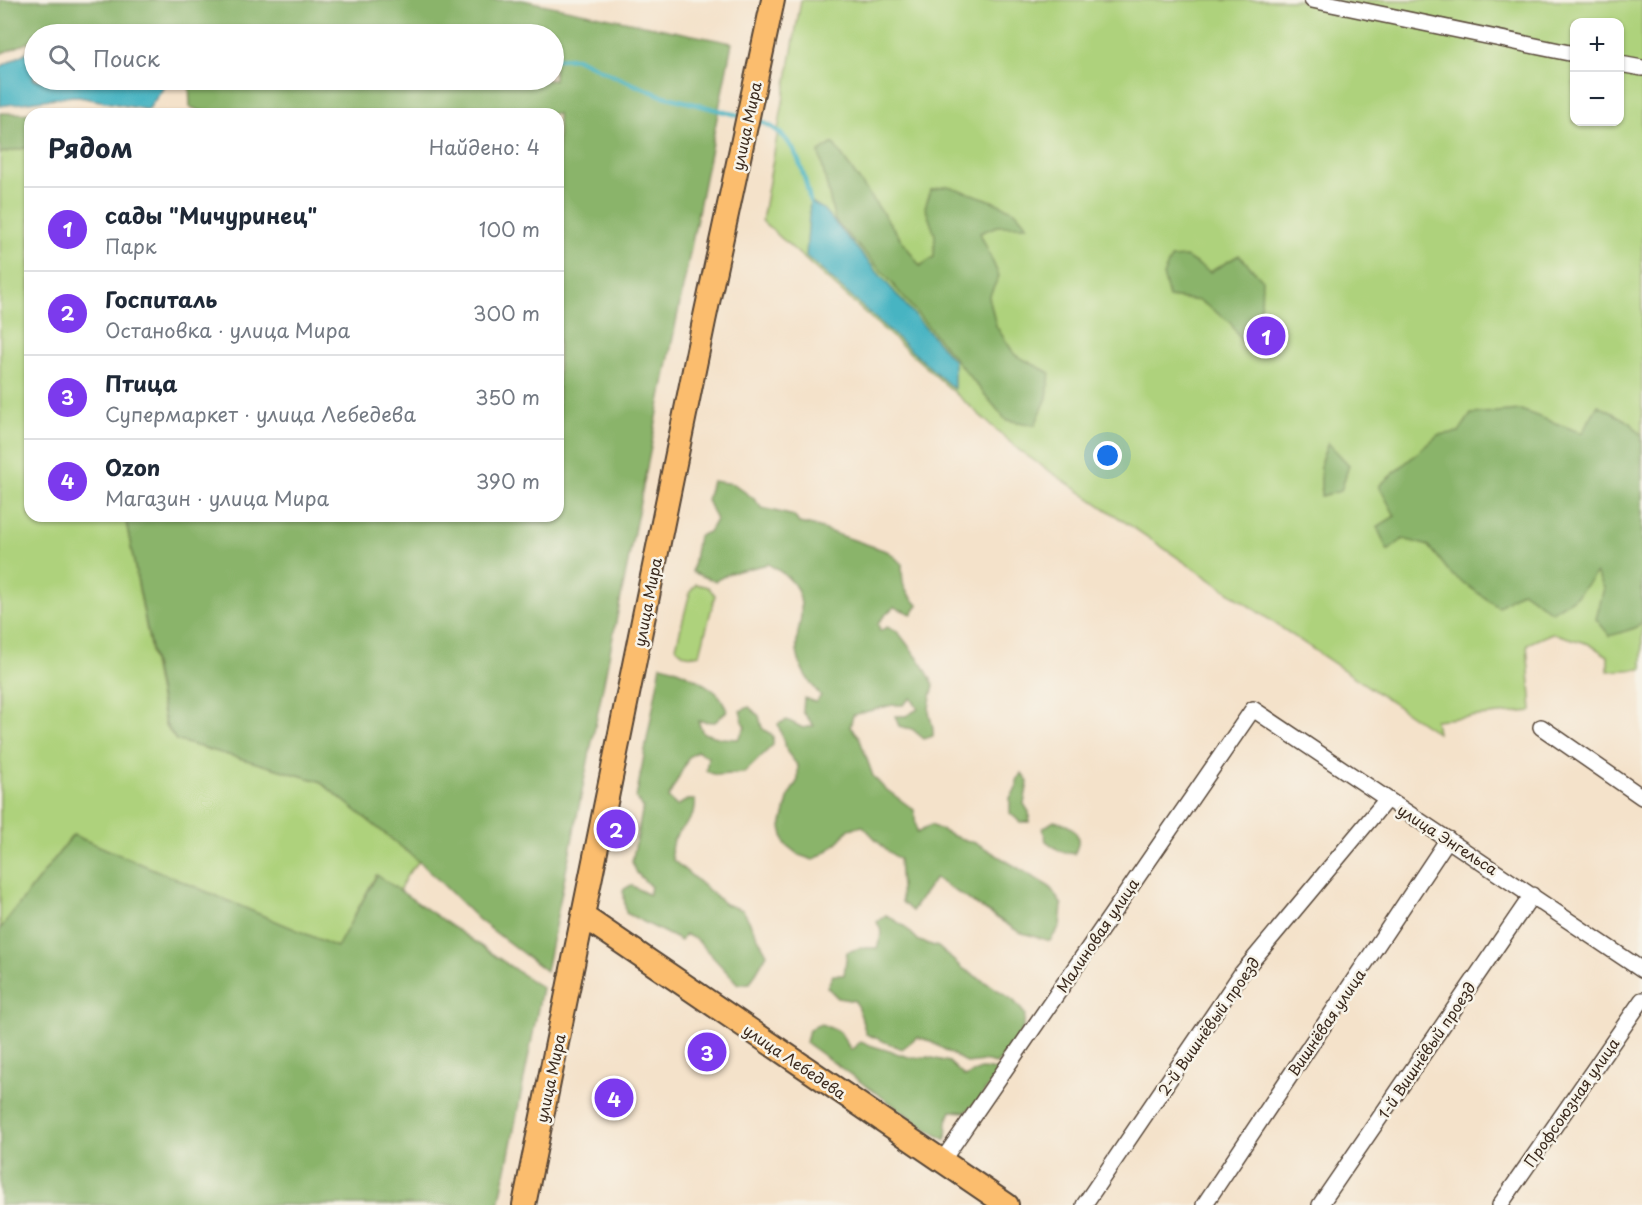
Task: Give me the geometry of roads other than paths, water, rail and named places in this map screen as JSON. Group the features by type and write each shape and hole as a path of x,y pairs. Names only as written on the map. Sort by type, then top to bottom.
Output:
{"main road":[{"name":"улица Мира","path":"524,1205 701,332 773,0"},
{"name":"улица Лебедева","path":"583,916 1007,1205"}],"street":[{"path":"1312,0 1570,53"},
{"path":"1624,64 1642,68"},
{"name":"улица Энгельса","path":"1253,709 1642,970"},
{"name":"Малиновая улица","path":"942,1161 1253,709"},
{"path":"1541,727 1642,797"},
{"name":"2-й Вишнёвый проезд","path":"1084,1205 1241,974 1387,799"},
{"name":"Вишнёвая улица","path":"1204,1205 1448,839"},
{"name":"1-й Вишнёвый проезд","path":"1320,1205 1532,895"},
{"name":"Профсоюзная улица","path":"1500,1205 1642,999"}],"water":[{"path":"24,54 24,90 162,90 149,108 137,108 73,96 0,106 0,67"},
{"path":"810,201 823,209 954,361 954,389 806,256"}],"waterway":[{"path":"564,59 576,58 660,95 741,116"},
{"path":"755,120 779,132 794,151 804,175 810,201"}],"place":[{"name":"сады \"Мичуринец\"","path":"1266,336"},
{"name":"Госпиталь","path":"616,829"},
{"name":"Птица","path":"707,1052"},
{"name":"Ozon","path":"614,1098"}]}
